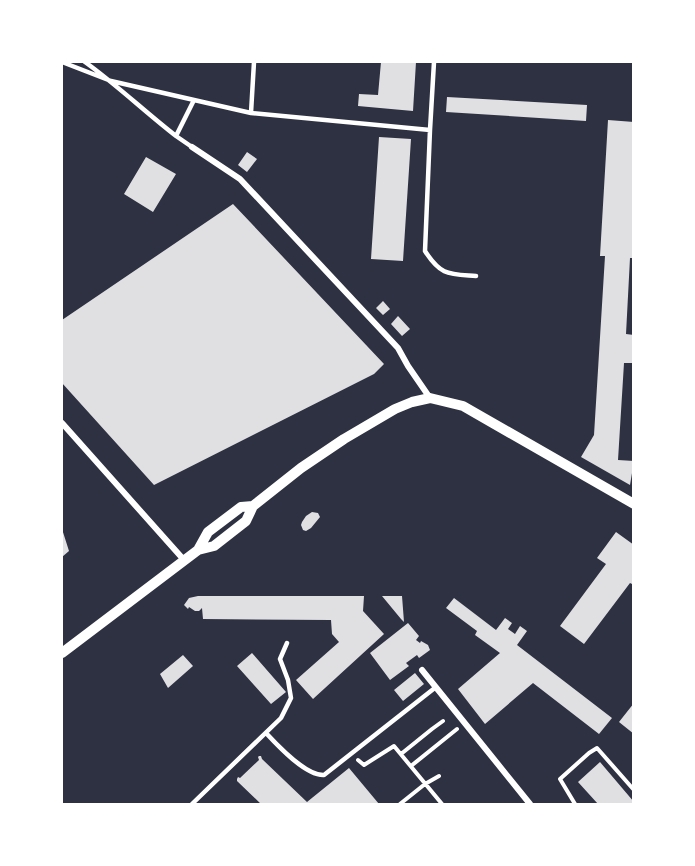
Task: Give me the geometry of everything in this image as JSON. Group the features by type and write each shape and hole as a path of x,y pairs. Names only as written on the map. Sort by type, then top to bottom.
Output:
{"street":[{"path":"192,147 240,179 398,348 430,398"},
{"path":"62,653 198,550 208,532 241,507 253,506 301,468 344,439 395,409 412,402 430,398 463,406 633,500"},
{"path":"62,423 184,560"},
{"path":"422,669 530,804"}],"lane":[{"path":"62,62 111,81 251,113 430,130"},
{"path":"86,62 154,120 192,147"},
{"path":"251,113 254,62"},
{"path":"434,62 425,251 433,264 445,272 476,276"},
{"path":"176,136 194,100"},
{"path":"192,804 281,718 291,698 288,680 280,659 287,643"},
{"path":"266,733 288,758 318,775 324,775 436,686"}],"path":[{"path":"401,754 443,721"},
{"path":"411,766 465,722"},
{"path":"364,765 394,746 442,804"},
{"path":"575,804 560,779 597,748 633,790"},
{"path":"400,804 439,776"}],"building":[{"path":"381,62 416,62 413,111 358,106 359,94 378,95"},
{"path":"447,97 587,105 586,121 446,112"},
{"path":"608,120 634,122 634,258 630,258 626,334 634,335 634,363 624,363 618,460 634,461 630,485 581,457 594,435 605,256 600,256"},
{"path":"379,137 411,139 403,261 371,259"},
{"path":"247,152 257,159 247,172 238,165"},
{"path":"146,157 176,174 153,212 124,194"},
{"path":"233,204 384,364 374,374 154,485 62,383 62,320"},
{"path":"383,301 390,309 383,315 376,308"},
{"path":"398,316 410,329 402,336 391,324"},
{"path":"312,512 318,513 320,517 311,528 303,530 302,522"},
{"path":"62,529 69,551 62,557"},
{"path":"616,532 634,545 634,585 630,583 584,644 560,626 606,564 597,558"},
{"path":"198,596 364,596 363,611 384,634 313,699 296,680 339,642 332,634 331,620 203,619 202,608 195,611 184,605 189,598"},
{"path":"382,596 402,596 404,622 401,619"},
{"path":"454,598 496,630 505,618 512,623 508,629 515,634 520,626 527,631 517,645 612,718 599,734 533,683 485,724 458,689 500,653 475,635 477,631 446,608"},
{"path":"408,623 419,636 416,640 428,645 430,650 406,663 409,666 390,680 370,653"},
{"path":"252,653 286,692 271,704 237,666"},
{"path":"183,655 193,666 168,688 160,674"},
{"path":"415,673 424,684 403,701 394,690"},
{"path":"634,703 634,734 619,722"},
{"path":"259,756 307,802 349,768 379,804 261,804 237,781 238,777 240,778 259,760"},
{"path":"600,762 634,804 598,804 578,782"}]}
